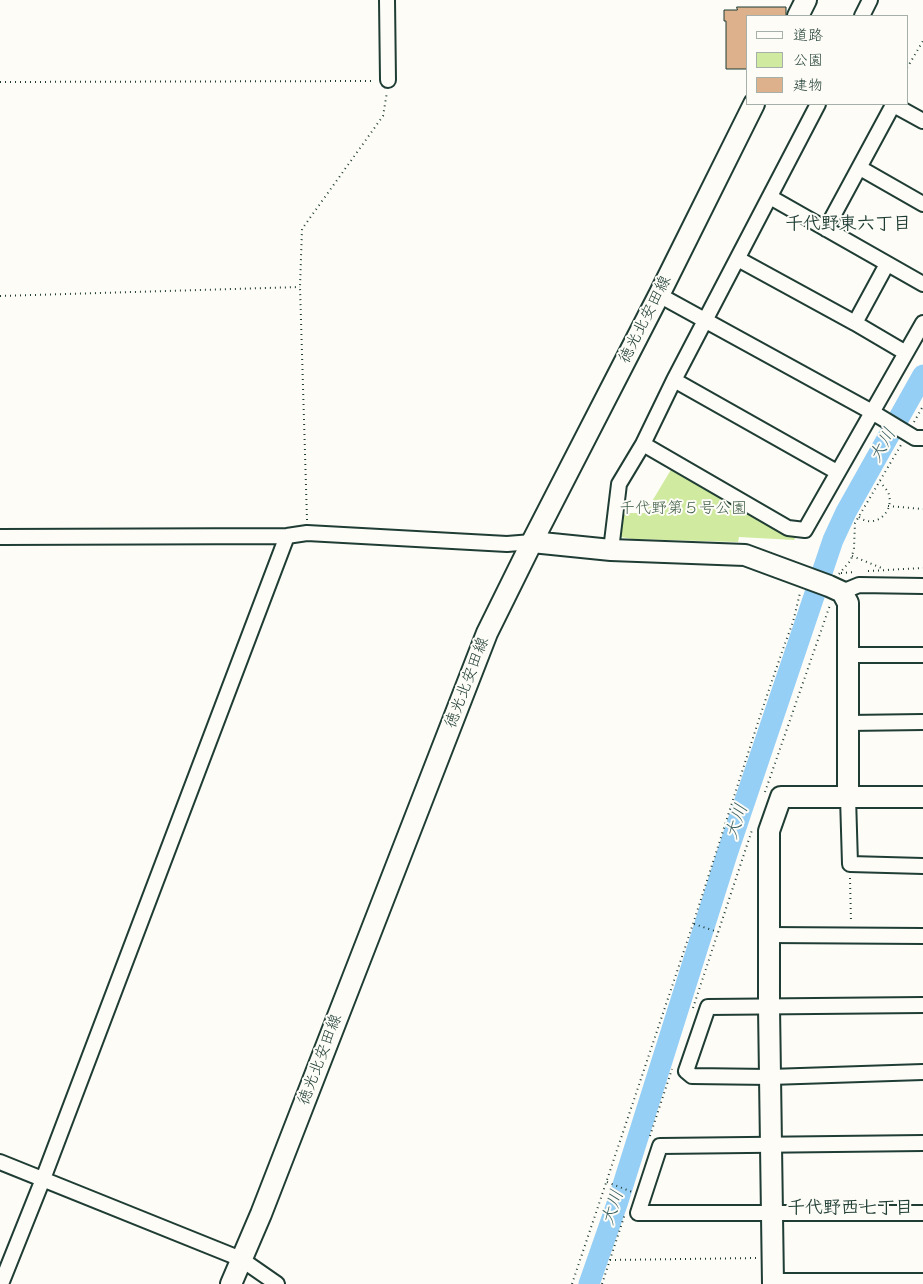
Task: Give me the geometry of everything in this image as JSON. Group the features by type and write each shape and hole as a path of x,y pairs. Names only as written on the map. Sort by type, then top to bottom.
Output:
{"main road":[{"path":"798,15 806,0"},
{"name":"徳光北安田線","path":"231,1284 240,1259 261,1214 488,633 532,542 659,295 754,105"},
{"path":"532,542 611,550 745,555 827,583 848,603 848,797"},
{"path":"773,1283 769,1007 769,831 781,797 923,797"}],"street":[{"path":"387,0 388,80"},
{"path":"862,15 870,0"},
{"path":"611,550 619,484 643,444 674,380 817,105"},
{"path":"826,229 892,105"},
{"path":"895,105 923,121"},
{"path":"860,168 923,204"},
{"path":"770,197 923,284"},
{"path":"738,259 906,353"},
{"path":"855,323 886,264"},
{"path":"659,295 875,414 915,434"},
{"path":"643,444 788,528 805,530 837,472 875,414 923,323"},
{"path":"674,380 837,472"},
{"path":"0,537 286,536 307,533 508,544 532,542"},
{"path":"1,1284 43,1179 286,536"},
{"path":"827,583 923,586"},
{"path":"848,655 923,655"},
{"path":"848,723 923,722"},
{"path":"848,797 850,864 923,866"},
{"path":"769,935 923,936"},
{"path":"923,1005 708,1007 686,1071 692,1076 770,1077 923,1072"},
{"path":"923,1143 660,1146 638,1213 923,1212"},
{"path":"0,1162 240,1259 277,1284"},
{"path":"773,1283 923,1281"}],"path":[{"path":"908,66 923,41"},
{"path":"0,82 388,80 383,116 302,229 300,287 307,533"},
{"path":"0,296 300,287"},
{"path":"572,1284 694,924 764,704 793,622 827,583 851,560 854,548 855,523 880,481 915,434 923,406"},
{"path":"859,517 863,521 880,519 887,513 890,502 888,492 880,481"},
{"path":"888,506 923,509"},
{"path":"852,556 886,570"},
{"path":"868,571 923,568"},
{"path":"827,583 859,572"},
{"path":"763,797 827,583"},
{"path":"693,1008 754,824"},
{"path":"850,864 852,935"},
{"path":"694,924 718,932"},
{"path":"650,1136 674,1063"},
{"path":"607,1182 631,1191"},
{"path":"602,1284 626,1209"},
{"path":"610,1260 773,1258"}],"green space":[{"name":"千代野第５号公園","path":"672,468 797,536 794,540 739,537 738,542 632,539 616,536 619,513 645,513"}],"building":[{"path":"737,7 786,7 786,15 746,15 746,69 726,69 726,21 724,21 724,10 737,10"}],"waterway":[{"name":"大川","path":"589,1284 617,1204 727,854 833,540 846,512 923,375"}],"district":[{"name":"千代野東六丁目","path":"848,225"},
{"name":"千代野西七丁目","path":"850,1209"}]}
